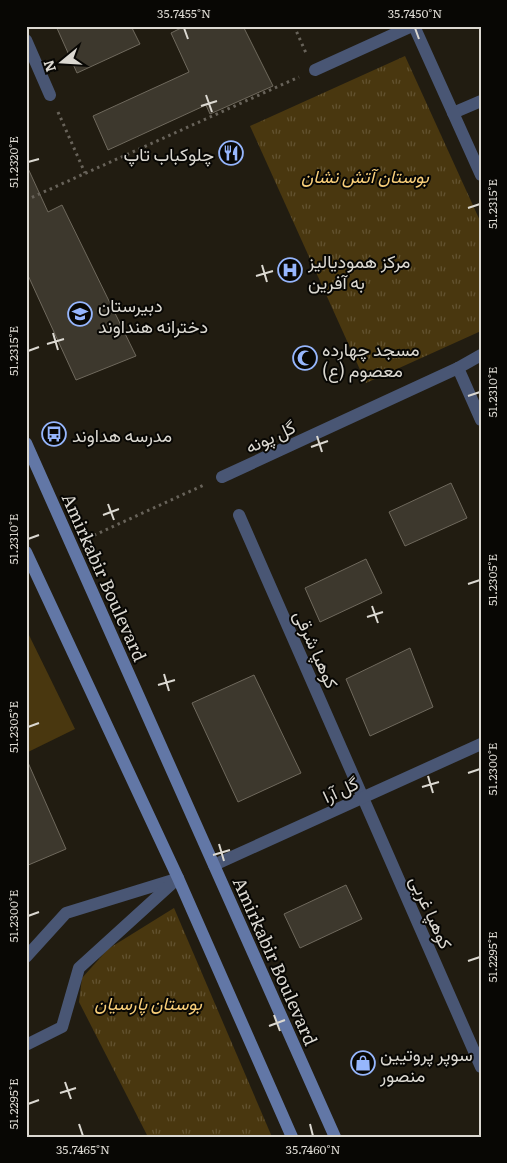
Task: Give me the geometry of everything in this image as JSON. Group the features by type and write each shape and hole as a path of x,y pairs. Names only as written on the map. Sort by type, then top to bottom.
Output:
{"main road":[{"name":"Amirkabir Boulevard","path":"26,443 335,1137"},
{"path":"26,552 178,878 292,1137"}],"street":[{"path":"315,70 413,26 481,175"},
{"path":"26,40 50,95"},
{"path":"453,114 481,101"},
{"name":"گل پونه","path":"222,477 458,368 481,355"},
{"path":"458,368 481,420"},
{"name":"کوهپا شرقی","path":"239,515 363,798"},
{"name":"گل آرا","path":"214,866 481,744"},
{"name":"کوهپا غربی","path":"363,798 481,1068"},
{"path":"26,957 66,913 178,878"},
{"path":"26,1045 62,1027 79,968 178,878"}],"path":[{"path":"26,200 315,70 294,26"},
{"path":"50,95 85,173"},
{"path":"72,545 222,477"}],"green space":[{"name":"بوستان آتش نشان","path":"405,56 481,223 481,331 366,383 250,126"},
{"path":"26,629 75,729 26,753"},
{"name":"بوستان پارسیان","path":"174,908 272,1137 148,1137 79,1002 82,978 108,949"}],"building":[{"path":"56,26 131,26 140,44 77,73"},
{"path":"185,26 243,26 273,86 210,114 206,105 108,150 93,116 189,72 171,33"},
{"name":"دبیرستان دخترانه هنداوند","path":"26,164 48,212 62,205 136,356 76,380 26,271"},
{"path":"451,483 467,518 405,546 389,512"},
{"path":"366,559 382,593 320,622 305,588"},
{"path":"410,648 433,707 370,736 346,679"},
{"path":"254,675 301,773 238,802 192,703"},
{"path":"26,758 66,849 26,866"},
{"path":"346,885 362,919 300,948 284,914"}],"place":[{"name":"چلوکباب تاپ","path":"231,153"},
{"name":"مرکز همودیالیز به آفرین","path":"290,270"},
{"name":"دبیرستان دخترانه هنداوند","path":"80,314"},
{"name":"مسجد چهارده معصوم (ع)","path":"305,358"},
{"name":"مدرسه هداوند","path":"54,434"},
{"name":"سوپر پروتیین منصور","path":"363,1063"}]}
